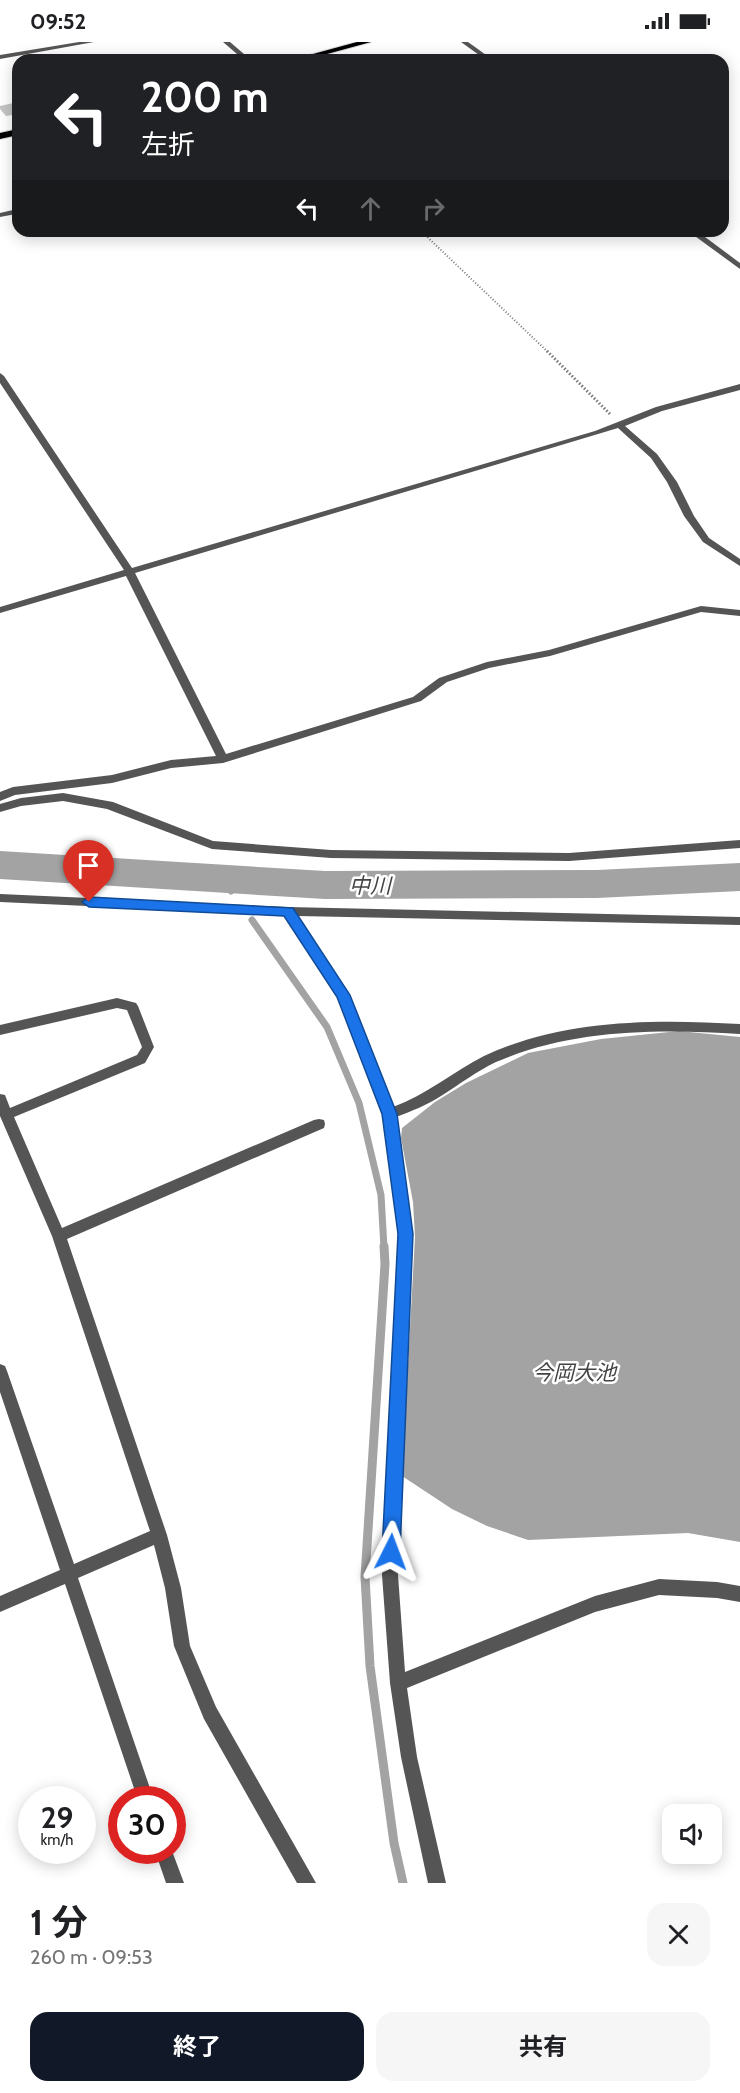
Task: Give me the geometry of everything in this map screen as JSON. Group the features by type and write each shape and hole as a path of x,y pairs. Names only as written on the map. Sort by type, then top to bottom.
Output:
{"main road":[{"path":"320,54 367,42"}],"street":[{"path":"18,54 91,42"},
{"path":"226,42 241,54"},
{"path":"464,42 481,54"},
{"path":"700,237 740,267"},
{"path":"0,376 129,571 223,759"},
{"path":"0,610 598,434 659,409 740,387"},
{"path":"619,425 654,456 672,482 689,516 706,540 740,563"},
{"path":"0,797 13,791 112,779 171,764 223,759 417,699 443,680 487,665 550,653 701,609 740,613"},
{"path":"0,808 21,802 63,797 109,805 212,845 332,854 569,857 740,844"},
{"path":"0,898 288,912 740,921"},
{"path":"288,912 343,995 389,1114 405,1234 390,1575 398,1683 409,1757 437,1883"},
{"path":"0,1030 117,1003 132,1006 148,1047 141,1059 6,1115"},
{"path":"389,1114 420,1102 490,1059 542,1042 596,1032 639,1028 699,1025 740,1029"},
{"path":"0,1099 59,1236 159,1535 172,1588 182,1647 210,1713 307,1883"},
{"path":"59,1236 319,1124"},
{"path":"0,1371 141,1786"},
{"path":"0,1604 159,1535"},
{"path":"398,1683 595,1605 659,1587 717,1590 740,1594"},
{"path":"168,1864 175,1883"}],"path":[{"path":"427,237 599,401 619,425"}],"water":[{"name":"今岡大池","path":"679,1031 740,1037 740,1542 688,1533 528,1540 487,1526 452,1509 402,1476 415,1237 413,1202 401,1138 402,1128 435,1102 466,1083 528,1053 601,1039"}],"building":[{"path":"12,103 12,115 6,116 0,106"}],"waterway":[{"name":"中川","path":"0,865 325,885 597,884 740,877"},
{"path":"222,879 231,891"},
{"path":"252,920 327,1027 359,1103 381,1195 384,1248"},
{"path":"384,1246 385,1264 365,1577 370,1666 394,1843 403,1883"}],"route":[{"path":"89,902 288,912 343,995 389,1114 405,1234 391,1552"}]}
